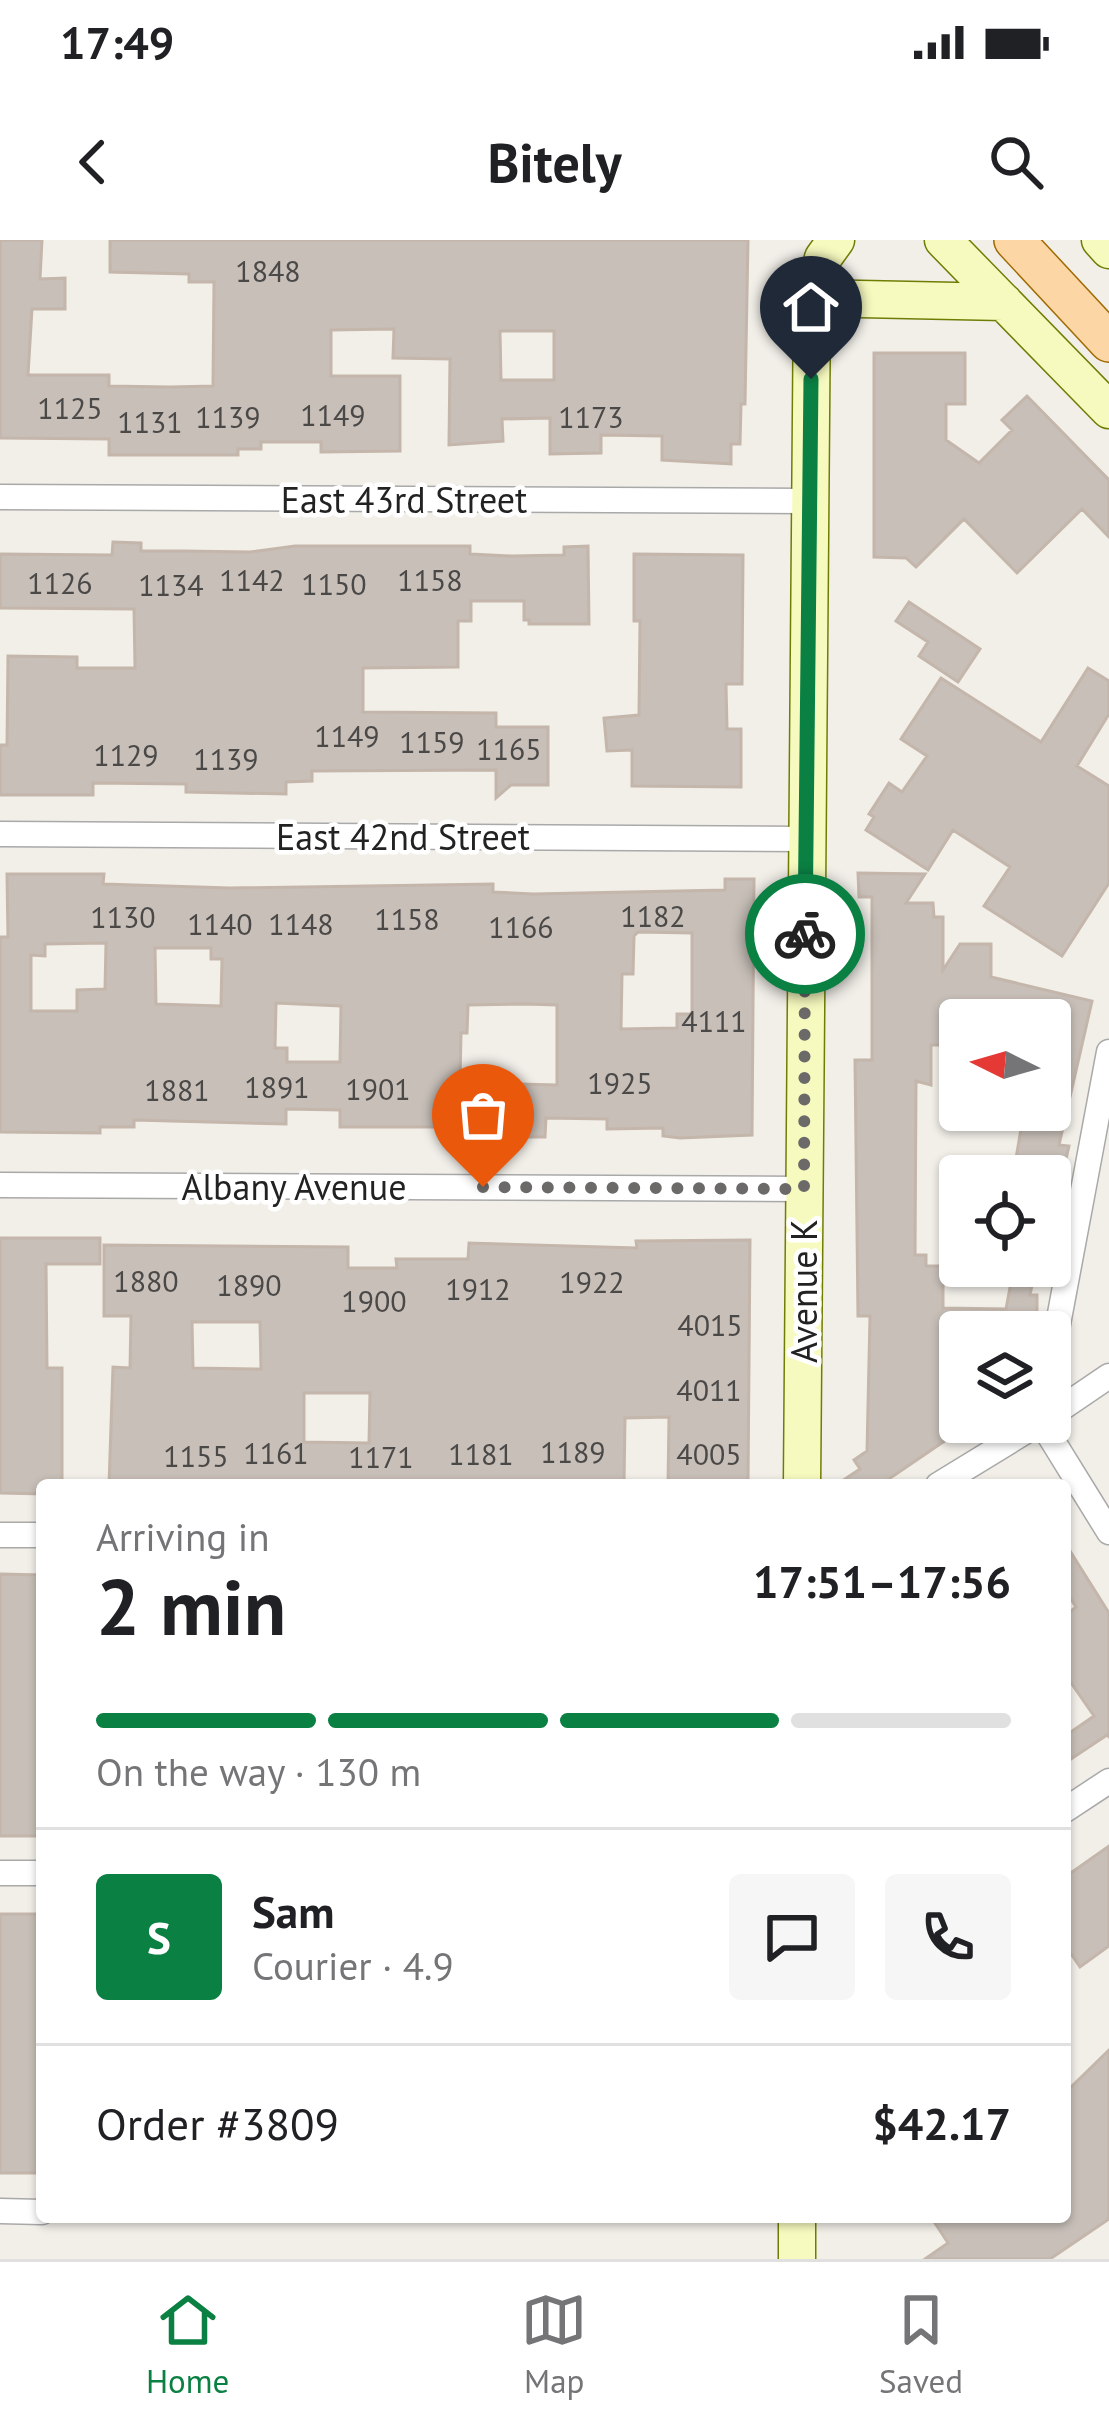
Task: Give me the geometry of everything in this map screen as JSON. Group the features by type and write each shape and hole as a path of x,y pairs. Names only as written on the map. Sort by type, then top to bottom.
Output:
{"main road":[{"path":"1013,240 1109,342"}],"street":[{"path":"797,240 812,298 1004,302"},
{"name":"Avenue K","path":"802,1479 812,298 823,258 836,240"},
{"path":"944,240 1109,410"},
{"path":"1100,240 1109,250"},
{"name":"East 43rd Street","path":"0,497 808,501"},
{"name":"East 42nd Street","path":"0,834 806,839"},
{"path":"1060,1311 1109,1052"},
{"name":"Albany Avenue","path":"0,1185 804,1189"},
{"path":"1071,1402 1109,1376"},
{"path":"948,1479 1007,1443"},
{"path":"1054,1443 1109,1532"},
{"path":"0,1535 36,1535"},
{"path":"1071,1806 1109,1781"},
{"path":"0,1873 36,1873"},
{"path":"0,2212 36,2212"},
{"path":"797,2223 797,2259"}],"building":[{"path":"0,240 42,240 40,279 65,278 65,309 32,309 28,375 109,375 109,386 170,387 213,386 214,282 189,282 189,274 110,272 110,240 748,240 745,404 741,404 740,444 731,444 731,464 662,460 662,436 601,435 601,453 550,454 550,418 502,419 503,441 449,445 450,359 393,358 394,329 331,330 331,376 400,376 400,451 321,452 321,442 261,442 261,449 238,449 238,455 109,455 109,439 0,438","holes":["500,331 554,331 554,380 501,380"]},
{"path":"874,353 965,353 965,404 946,404 946,440 979,463 1012,430 1002,420 1027,396 1109,480 1109,537 1082,509 1017,573 964,519 916,567 906,558 874,557"},
{"path":"113,542 141,543 141,551 470,546 470,554 512,556 564,555 564,547 588,546 589,624 529,624 524,620 524,601 471,601 471,621 458,621 458,667 363,668 363,712 496,713 496,727 548,727 548,785 511,785 496,798 496,770 312,771 312,781 286,782 286,794 186,792 186,784 93,783 93,795 0,795 0,745 7,745 8,656 77,657 77,668 135,668 134,609 0,608 0,554 112,555"},
{"path":"634,554 743,555 742,684 726,684 727,729 741,729 741,787 632,786 632,750 607,751 604,718 639,715 640,621 634,621"},
{"path":"909,602 980,649 958,682 919,656 928,642 896,621"},
{"path":"1088,668 1109,681 1109,714 1077,766 1109,786 1109,883 1062,956 984,906 1010,867 953,830 928,870 866,830 874,817 869,814 889,783 902,792 927,756 901,739 941,678 1041,742"},
{"path":"858,873 925,874 906,903 933,903 934,917 943,917 943,970 960,944 991,944 991,977 1092,1001 1071,1093 1071,999 939,999 939,1045 931,1045 931,1085 916,1081 915,1255 926,1255 926,1266 939,1266 943,1308 1006,1309 1010,1287 1032,1287 1037,1311 939,1311 942,1443 889,1479 845,1479 860,1469 854,1460 867,1451 870,1316 858,1316 855,1060 872,1060 872,897 859,897"},
{"path":"7,874 104,874 103,884 230,888 493,884 493,892 533,894 725,890 725,879 754,879 752,1135 680,1138 663,1136 663,1128 607,1129 607,1119 546,1118 545,1137 520,1137 520,1084 557,1085 557,1005 525,1004 468,1005 467,1033 461,1033 459,1127 340,1127 340,1110 286,1109 286,1124 134,1120 134,1127 100,1127 100,1133 0,1132 0,937 8,937","holes":["638,932 692,933 692,1014 677,1014 677,1028 621,1029 622,974 633,974","106,943 105,989 77,990 77,1011 31,1011 31,955 45,956 45,944","155,948 211,948 211,959 222,959 221,1006 156,1004","276,1003 341,1006 340,1062 287,1062 287,1048 275,1048"]},
{"path":"1021,1131 1062,1131 1059,1145 1069,1146 1067,1155 1017,1155"},
{"path":"0,1238 100,1238 100,1264 46,1264 47,1368 62,1368 62,1479 36,1479 36,1494 0,1493"},
{"path":"750,1240 748,1479 668,1479 669,1417 625,1418 624,1479 109,1479 113,1367 130,1368 131,1316 104,1316 104,1245 348,1247 348,1268 397,1268 396,1259 468,1259 469,1243 637,1248 636,1241","holes":["192,1322 260,1322 261,1369 193,1368","304,1393 370,1393 369,1443 304,1442"]},
{"path":"1071,1553 1109,1613 1109,1737 1071,1759 1071,1732 1094,1716 1071,1683 1071,1611 1076,1607 1071,1599"},
{"path":"0,1574 36,1575 36,1836 0,1836"},
{"path":"1109,1846 1109,1946 1080,1967 1071,1954 1071,1873"},
{"path":"0,1914 36,1914 36,2173 0,2173"},
{"path":"1109,2050 1109,2219 1050,2259 925,2259 948,2243 935,2223 1071,2223 1071,2087"}],"way so far":[{"path":"483,1187 804,1189 805,934"}],"route":[{"path":"805,934 811,379"}]}
